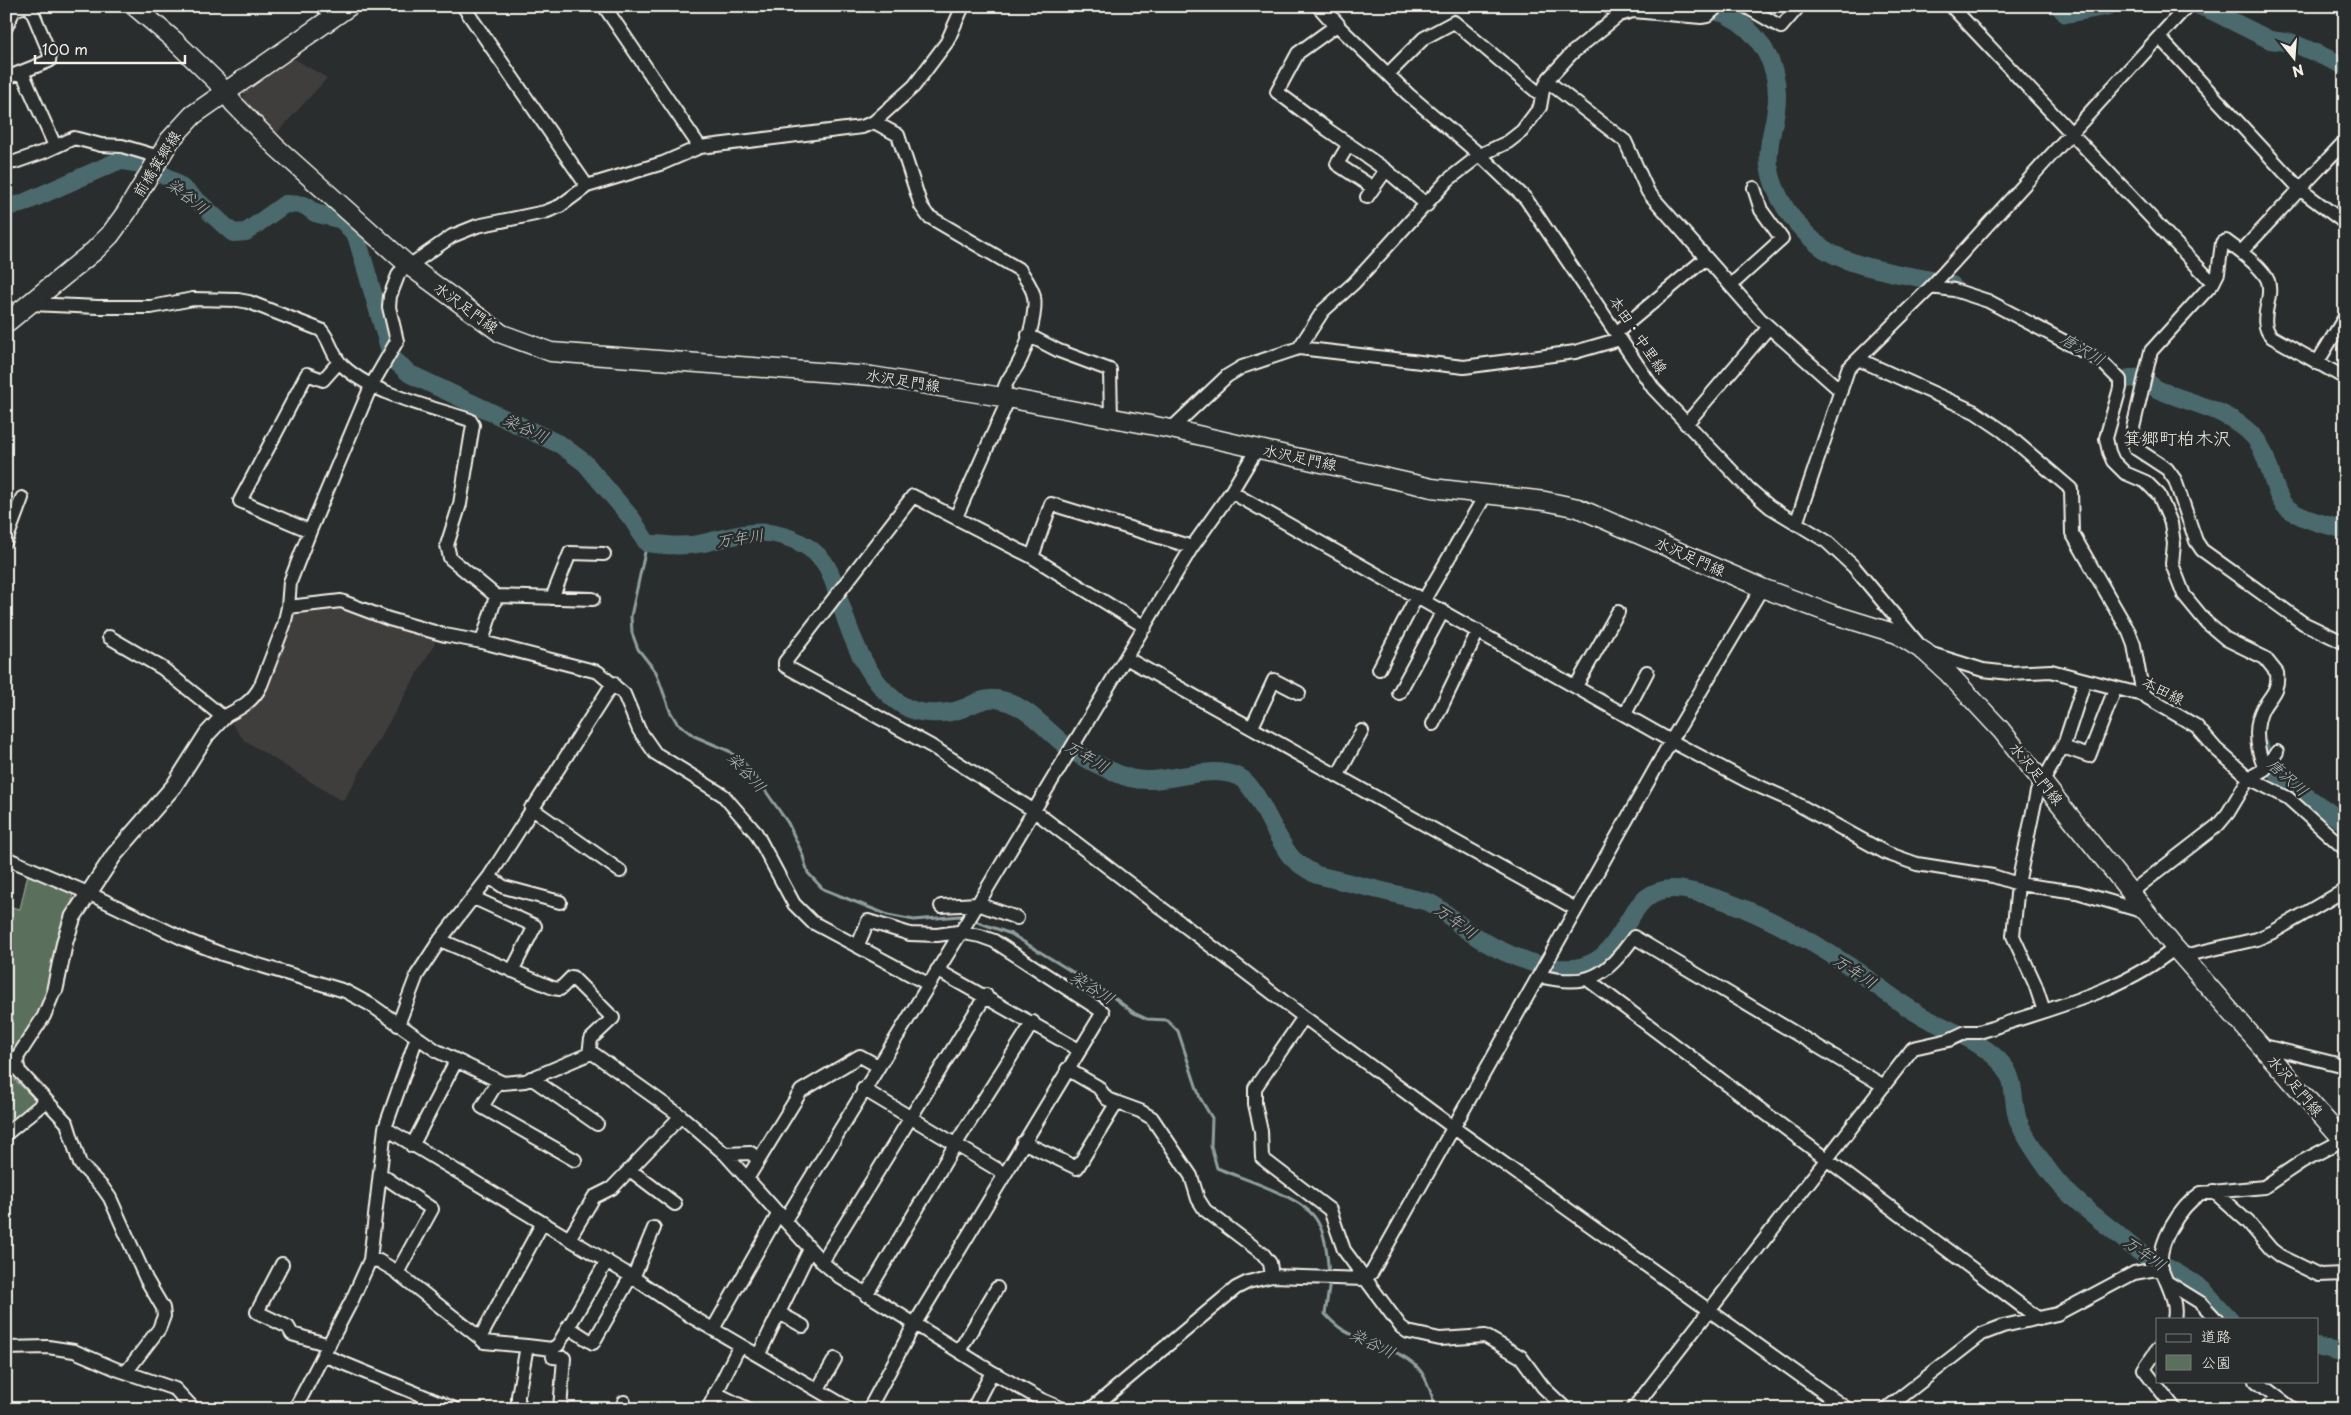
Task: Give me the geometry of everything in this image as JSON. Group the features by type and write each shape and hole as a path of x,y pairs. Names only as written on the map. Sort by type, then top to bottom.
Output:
{"main road":[{"name":"水沢足門線","path":"134,6 174,40 276,147 408,265 502,334 551,352 872,376 1006,398 1171,429 1432,488 1546,501 1578,508 1762,588 1832,614 1897,634 1925,652 1974,702 2042,780 2145,912 2260,1045 2343,1137"},
{"name":"前橋箕郷線","path":"15,314 94,251 110,235 178,129 192,115 225,92 327,12 349,6"}],"street":[{"path":"6,27 14,10 25,6"},
{"path":"6,78 50,61 50,54 30,6"},
{"path":"463,6 587,186"},
{"path":"604,6 700,147"},
{"path":"127,1372 159,1329 164,1316 163,1308 146,1279 110,1198 80,1164 67,1123 19,1071 18,1056 44,1016 55,989 65,941 73,916 88,893 114,855 174,786 207,734 223,718 239,710 256,695 284,625 290,582 310,531 371,386 396,341 389,307 390,296 399,273 452,236 477,226 545,212 560,206 587,186 663,163 700,147 862,127 874,122 914,86 947,42 963,6"},
{"path":"1320,6 1337,24 1298,53 1277,92 1386,170 1426,205"},
{"path":"1607,6 1625,12 1701,18 1707,16 1718,6"},
{"path":"1745,6 1781,27 1798,6"},
{"path":"1951,6 2073,132 2213,283"},
{"path":"1796,524 1848,369 1932,286 2186,8"},
{"path":"1299,348 1324,312 1354,283 1448,180 1480,155 1508,142 1522,131 1540,107 1547,81 1572,53 1625,12"},
{"path":"1388,74 1424,38 1454,22 1542,96"},
{"name":"本田・中里線","path":"1337,24 1388,74 1480,155 1526,199 1654,388 1686,424 1748,488 1770,507 1826,541 1854,567 1925,652"},
{"path":"2159,37 2301,190 2345,223"},
{"path":"22,72 55,146"},
{"path":"1547,81 1625,141 1648,192 1769,327 1841,390"},
{"path":"874,122 898,135 921,206 928,216 1020,270 1034,296 1033,316 1020,360 1006,381 1006,398 956,517"},
{"path":"6,163 15,162 74,138 101,145 122,146 158,159"},
{"path":"2241,252 2345,141"},
{"path":"1349,144 1337,164 1370,192 1386,170"},
{"path":"1731,285 1782,239 1761,210 1754,188"},
{"path":"2345,378 2272,337 2267,332 2265,324 2269,287 2268,279 2241,252 2226,241 2222,243 2218,273 2213,283 2151,351 2133,428 2135,448 2167,469 2175,480 2196,541 2202,550 2303,623 2345,643"},
{"path":"1171,429 1227,376 1242,367 1299,348 1464,367 1575,352 1618,336 1706,258"},
{"path":"1932,286 1954,290 1988,301 2101,361 2120,380 2120,388 2106,438 2109,452 2113,461 2124,473 2146,482 2159,495 2171,523 2174,544 2172,564 2184,594 2207,623 2220,634 2265,658 2277,673 2276,688 2262,710 2256,738 2259,756 2265,769"},
{"path":"15,314 142,307 193,299 248,302 321,330 328,338 339,362 371,386 470,420 473,426 460,504 447,546 450,558 496,596 593,599"},
{"path":"2317,363 2345,317"},
{"path":"1686,424 1769,327"},
{"path":"1028,335 1059,351 1110,370 1111,419"},
{"path":"1858,359 1975,412 2003,431 2071,489 2072,533 2129,632 2134,645 2142,696"},
{"path":"310,531 240,501 307,374 323,380 339,362"},
{"path":"713,1329 963,928 1192,547 1231,492 1257,449"},
{"path":"1231,492 1671,741 1747,781 1790,800 1886,854 1917,864 1993,876 2018,884 2077,892 2145,912"},
{"path":"1379,669 1486,494"},
{"path":"1145,627 1032,557 912,496 785,662 785,666 930,746 1033,810 1304,1017 1454,1128 1847,1409"},
{"path":"6,541 22,498"},
{"path":"1032,557 1051,504 1192,547"},
{"path":"552,598 570,553 604,554"},
{"path":"1091,1409 1236,1288 1248,1282 1272,1276 1365,1279 1372,1272 1671,741 1762,588"},
{"path":"482,642 496,596"},
{"path":"288,607 341,601 389,619 445,635 482,642 598,672 613,682 624,694 639,730 655,752 723,796 756,833 801,914 823,928 928,984"},
{"path":"1399,693 1443,611"},
{"path":"1576,686 1618,612"},
{"path":"1433,724 1478,631"},
{"path":"109,637 162,668 223,718"},
{"name":"本田線","path":"1925,652 1954,662 1998,673 2051,671 2142,696 2196,726 2220,753 2249,778 2288,798 2345,849"},
{"path":"1126,658 1252,726 1576,909"},
{"path":"1625,714 1647,672"},
{"path":"1252,726 1274,680 1299,693"},
{"path":"2044,1011 2035,984 2013,936 2018,884 2036,792 2062,747 2085,680"},
{"path":"398,1025 416,975 440,940 489,877 531,808 613,682"},
{"path":"2062,747 2089,756 2115,689"},
{"path":"1338,775 1362,731"},
{"path":"2130,893 2218,825 2228,813 2249,778 2265,769 2277,752"},
{"path":"531,808 620,871"},
{"path":"6,858 88,893 186,940 222,954 344,991 371,1005 424,1044 498,1081 513,1083 531,1078 588,1054 594,1054 681,1116 725,1154 822,1262 866,1295 914,1325 992,1372 1040,1399 1063,1409"},
{"path":"489,877 504,887 560,902"},
{"path":"1633,1409 1913,1048 1949,1040 1966,1032 1979,1032 2101,991 2179,952 2257,939 2273,932 2345,890"},
{"path":"474,898 536,926 512,971"},
{"path":"941,906 975,908 1017,918"},
{"path":"858,945 868,921 910,934 924,936 963,928 994,941 1103,1012 914,1325 869,1409"},
{"path":"1538,976 1573,982 1587,979 1612,966 1634,937 1884,1086"},
{"path":"440,940 557,989 563,987 572,976 613,1018 591,1040 588,1054"},
{"path":"936,970 986,995 1079,1050"},
{"path":"1587,979 2039,1319"},
{"path":"822,1262 986,995"},
{"path":"1304,1017 1255,1088 1255,1104 1261,1131 1261,1154 1265,1162 1330,1210 1344,1250 1401,1327 1408,1332 1440,1339 1485,1336 1521,1357 1543,1387 1566,1409"},
{"path":"866,1295 955,1145 1033,1022"},
{"path":"295,1409 352,1300 370,1260 385,1128 417,1037"},
{"path":"2260,1045 2345,1066"},
{"path":"747,1179 801,1091 860,1056 878,1066"},
{"path":"412,1146 456,1061"},
{"path":"1067,1069 1098,1087 1106,1100 1140,1111 1152,1118 1191,1176 1198,1199 1205,1210 1263,1254 1270,1263 1272,1276"},
{"path":"531,1078 597,1124"},
{"path":"498,1081 482,1107 575,1160"},
{"path":"863,1089 1005,1174"},
{"path":"6,1134 46,1101"},
{"path":"1023,1142 1077,1168 1116,1104"},
{"path":"569,1239 594,1197 612,1188 681,1116"},
{"path":"385,1128 412,1146 606,1261 713,1329 759,1354 850,1409"},
{"path":"2174,1318 2173,1301 2162,1268 2161,1250 2164,1240 2182,1212 2194,1198 2201,1193 2213,1191 2264,1187 2343,1137"},
{"path":"725,1154 750,1153 758,1160"},
{"path":"630,1170 675,1204"},
{"path":"380,1174 432,1209 398,1273"},
{"path":"2213,1191 2248,1222 2271,1249 2280,1256 2319,1275 2345,1274"},
{"path":"480,1338 542,1224"},
{"path":"568,1327 593,1343 632,1277 654,1228"},
{"path":"759,1354 810,1249"},
{"path":"370,1260 379,1261 398,1273 484,1342 552,1349 558,1345 606,1261"},
{"path":"282,1264 257,1312 288,1327 292,1334 455,1409"},
{"path":"1886,1409 1982,1334 2003,1326 2039,1319 2065,1310 2134,1273 2162,1268"},
{"path":"2167,1282 2201,1303 2215,1318"},
{"path":"959,1351 997,1288"},
{"path":"779,1313 803,1326"},
{"path":"708,1409 740,1345"},
{"path":"518,1409 518,1396 527,1346"},
{"path":"6,1348 61,1348 74,1351 116,1369 175,1388 193,1409"},
{"path":"552,1349 552,1357 564,1358 560,1409"},
{"path":"2156,1351 2144,1369 2175,1409"},
{"path":"818,1389 835,1359"},
{"path":"973,1409 992,1372"},
{"path":"2257,1382 2293,1409"},
{"path":"716,1393 748,1409"},
{"path":"2266,1409 2276,1398"}],"shaded area":[{"path":"286,54 327,78 275,135 243,102 247,85"},
{"path":"339,604 434,637 435,643 345,798 340,800 244,740 232,724 234,718 248,709 292,612"}],"green space":[{"path":"28,874 72,893 73,898 63,925 42,1006 8,1065 12,1077 35,1100 34,1106 6,1129 6,906 20,909"}],"waterway":[{"name":"唐沢川","path":"1667,6 1706,10 1727,15 1748,29 1764,49 1774,72 1777,98 1768,157 1769,166 1775,188 1785,208 1806,234 1828,251 1861,265 1952,285"},
{"path":"2059,6 2066,14 2109,6"},
{"path":"2199,6 2270,40 2293,43 2345,66"},
{"name":"万年川","path":"6,207 21,204 118,161 135,163 166,177 180,186 233,233 246,232 285,204 304,205 315,213 342,220 356,235 392,358 410,374 561,445 585,463 632,519 647,543 692,545 760,532 784,536 806,546 819,556 830,572 845,618 863,660 880,685 902,705 924,713 941,713 964,708 984,700 996,699 1019,707 1039,721 1076,753 1130,778 1157,780 1213,772 1239,777 1253,791 1286,850 1304,868 1317,875 1428,902 1443,911 1473,935 1511,955 1540,965 1572,968 1594,962 1610,948 1632,914 1644,900 1661,890 1684,890 1726,901 1769,920 1811,942 1911,1009 1976,1043 1996,1057 2008,1072 2016,1113 2021,1127 2047,1168 2063,1188 2077,1202 2137,1250 2199,1287 2229,1318"},
{"path":"2121,381 2140,378 2159,390 2209,408 2233,420 2254,437 2259,444 2277,492 2285,506 2298,515 2345,530"},
{"name":"染谷川","path":"647,543 631,616 632,633 638,649 656,672 670,711 677,723 694,736 729,751 743,762 788,823 802,853 808,873 823,889 888,915 914,920 960,916 966,918"},
{"name":"唐沢川","path":"2261,748 2265,758 2284,779 2345,823"},
{"name":"染谷川","path":"972,920 1011,934 1113,997 1134,1013 1147,1019 1167,1020 1178,1031 1200,1098 1212,1118 1211,1146 1217,1168 1285,1196 1309,1211 1316,1219 1322,1232 1326,1247 1329,1275"},
{"name":"染谷川","path":"1330,1282 1325,1314 1337,1326 1348,1333 1399,1354 1416,1365 1427,1381 1436,1409"},
{"name":"万年川","path":"2318,1347 2345,1354"},
{"name":"染谷川","path":"1527,1409 1540,1409"}],"district":[{"name":"箕郷町柏木沢","path":"2177,439"}]}
